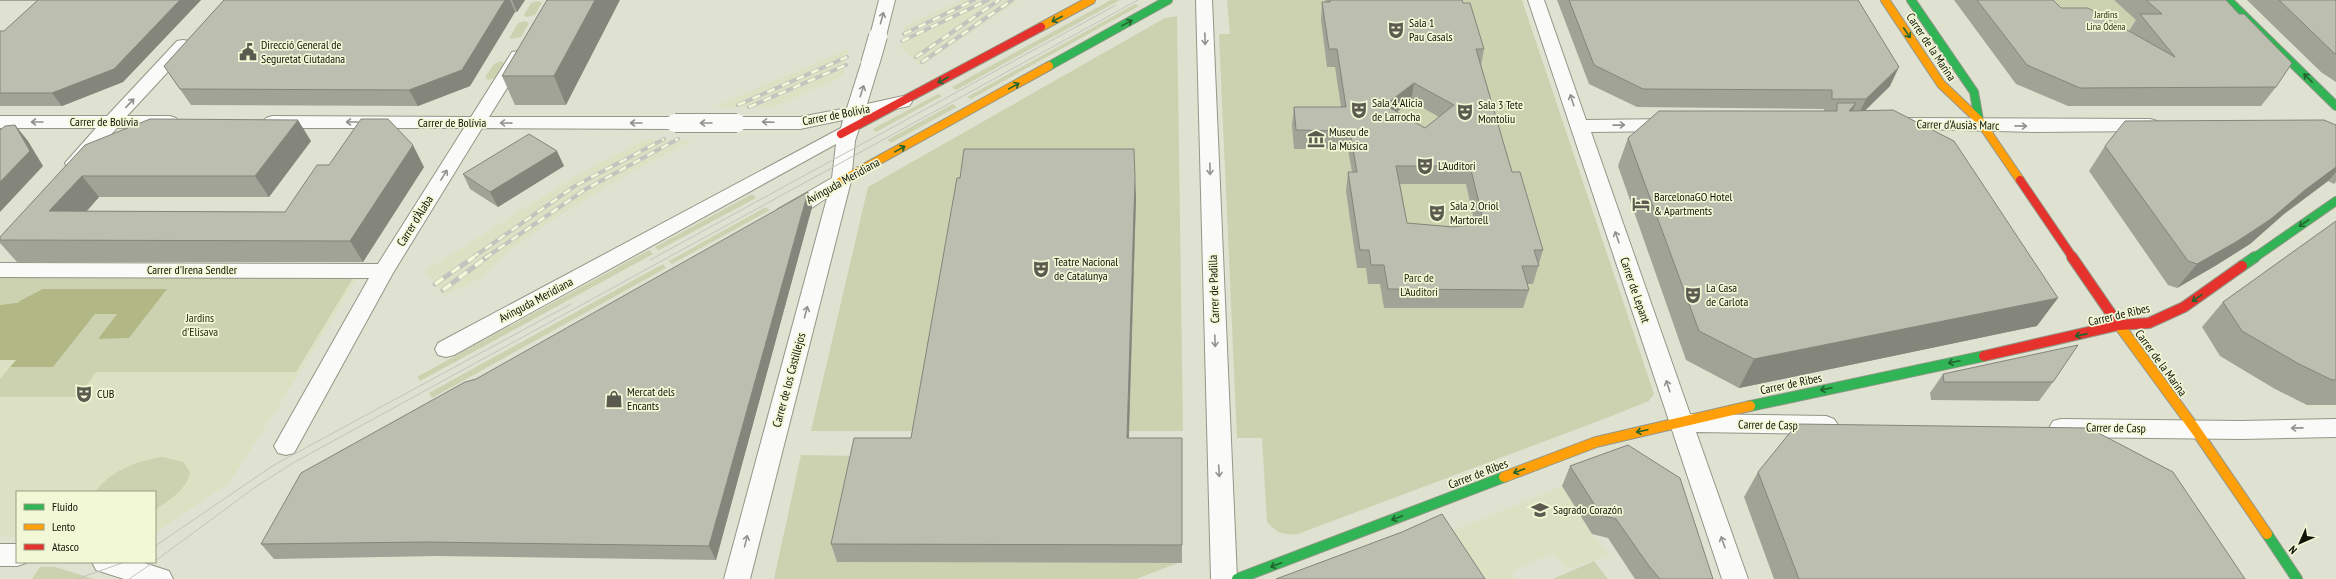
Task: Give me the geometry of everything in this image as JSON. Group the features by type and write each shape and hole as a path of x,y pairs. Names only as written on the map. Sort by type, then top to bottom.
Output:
{"street":[{"name":"Carrer de los Castillejos","path":"737,579 841,181 846,135 870,64 887,0"},
{"name":"Avinguda Meridiana","path":"446,349 846,135 903,102 1092,0"},
{"name":"Avinguda Meridiana","path":"769,223 841,181 1168,0"},
{"name":"Carrer de Padilla","path":"1204,0 1224,579"},
{"name":"Carrer de Lepant","path":"1536,0 1680,423 1735,579"},
{"name":"Carrer de la Marina","path":"1885,0 1941,84 1981,123 2119,325 2195,429 2297,579"},
{"name":"Carrer de la Marina","path":"1911,0 1974,92 1981,123"},
{"path":"2228,0 2336,106"},
{"path":"62,176 193,34"},
{"name":"Carrer d'Àlaba","path":"286,446 384,271 477,123 524,44"},
{"name":"Carrer de Bolívia","path":"257,122 800,124 903,102"},
{"name":"Carrer de Bolívia","path":"0,122 186,122"},
{"path":"800,124 833,129 846,135"},
{"name":"Carrer d'Ausiàs Marc","path":"1876,124 2167,124"},
{"path":"1580,126 1689,125"},
{"name":"Carrer de Ribes","path":"1237,579 1584,446 1765,402 2086,334 2119,325 2149,322 2184,307 2336,201"},
{"name":"Carrer d'Irena Sendler","path":"0,270 384,271"},
{"name":"Carrer de Casp","path":"1680,423 1845,425"},
{"name":"Carrer de Casp","path":"2040,427 2195,429 2336,428"},
{"path":"0,555 16,555"},
{"path":"108,563 160,579"}],"shaded area":[{"path":"963,0 1020,0 921,66 901,48 905,26"},
{"path":"849,49 843,76 774,107 713,107"},
{"path":"646,139 694,140 634,170 555,218 511,249 479,279 444,296 425,271 574,177"},
{"path":"0,276 358,276 298,375 230,482 156,532 156,491 16,491 16,538 0,536"},
{"path":"43,289 167,289 129,338 98,339 117,314 95,314 53,367 10,367 16,360 0,360 0,305 22,302 18,302"},
{"name":"Sagrado Corazón","path":"1562,486 1592,534 1610,555 1567,569 1553,553 1510,572 1516,579 1463,579 1436,538"}],"green space":[{"path":"1111,0 1120,0 956,90 952,87"},
{"name":"Parc de L'Auditori","path":"1227,0 1522,0 1654,394 1649,401 1298,534 1288,534 1277,531 1271,526 1267,522 1262,438 1237,438 1219,34 1230,34"},
{"name":"Jardins Lina Ódena","path":"2025,0 2114,0 2145,27 2129,32"},
{"path":"538,1 542,3 535,15 526,17 524,15 531,3"},
{"path":"1135,4 1139,6 971,99 967,97"},
{"path":"1177,16 1183,431 811,431 868,187 1165,18"},
{"path":"525,21 529,23 521,37 511,39 510,37 518,23"},
{"path":"501,61 506,64 498,77 488,80 485,77 494,64"},
{"path":"938,94 942,96 876,132 873,129"},
{"path":"953,104 957,107 891,143 887,140"},
{"path":"752,194 756,198 659,250 655,247"},
{"path":"766,207 770,210 672,264 669,261"},
{"path":"649,250 653,254 420,381 417,377"},
{"path":"663,264 666,268 432,398 429,393"},
{"name":"Jardins d'Elisava","path":"0,278 353,278 296,372 96,372 78,397 0,397 0,379 10,367 53,367 95,314 117,314 98,339 129,338 166,290 24,301 0,305"},
{"path":"801,455 860,456 837,562 1178,563 1136,579 774,579"},
{"path":"163,457 183,462 190,472 185,484 177,494 156,509 156,491 96,491 117,472 134,464"},
{"path":"1594,561 1608,579 1553,579"},
{"path":"40,567 55,567 94,579 32,579"}],"building":[{"path":"38,0 180,0 114,69 52,93 0,93 0,31 4,31"},
{"path":"224,0 505,0 462,70 409,90 180,89 164,66"},
{"path":"547,0 595,0 554,76 502,76"},
{"name":"L'Auditori","path":"1330,0 1462,0 1463,3 1470,3 1484,49 1476,49 1512,172 1520,172 1543,250 1534,250 1539,266 1522,266 1529,290 1388,289 1384,265 1371,265 1369,250 1360,250 1348,172 1357,172 1350,131 1296,130 1294,107 1346,107 1337,49 1329,49 1322,2 1330,2","holes":["1414,83 1454,105 1425,128 1385,105","1396,166 1470,166 1484,223 1453,227 1407,223"]},
{"path":"1569,0 1858,0 1899,67 1866,99 1832,99 1832,90 1643,89 1594,65"},
{"path":"1977,0 2053,0 2061,8 2088,8 2175,57 2140,14 2162,14 2146,0 2226,0 2239,14 2244,14 2292,63 2276,87 2080,88 2027,65"},
{"path":"2279,0 2336,0 2336,54 2335,54"},
{"path":"1837,103 1856,103 1849,111 1893,110 1954,141 2058,298 1754,359 1699,331 1628,138 1659,111 1837,111"},
{"path":"150,119 298,120 255,176 82,176 49,211 285,212 317,165 329,165 361,119 388,119 413,145 350,241 0,240 0,237 85,145"},
{"path":"2324,120 2336,125 2336,167 2305,190 2271,219 2236,242 2197,264 2188,261 2105,146 2125,121"},
{"path":"15,125 30,151 0,182 0,130 5,126"},
{"path":"529,134 557,151 490,192 463,174"},
{"path":"964,149 1134,149 1135,178 1127,438 1182,438 1182,545 831,544 854,438 911,438 957,178 960,178"},
{"name":"Mercat dels Encants","path":"808,192 709,546 426,542 261,544 301,473 465,382 476,379"},
{"path":"2336,221 2336,380 2332,380 2299,364 2242,331 2223,302"},
{"path":"2078,345 2053,382 1944,382 1943,374"},
{"path":"1797,424 2089,428 2173,472 2245,579 1799,579 1758,472"},
{"path":"1628,445 1680,478 1713,579 1660,579 1616,519 1601,515 1570,466"},
{"path":"1442,514 1485,579 1276,579 1402,532"}],"tram line":[{"path":"156,560 254,488 293,463 1138,0"},
{"path":"650,260 1116,5"},
{"path":"156,545 274,465 571,304"},
{"path":"77,579 122,563"},
{"path":"129,579 153,563"}],"railway":[{"path":"904,34 974,0"},
{"path":"902,41 988,0"},
{"path":"916,57 999,0"},
{"path":"922,62 1012,0"},
{"path":"738,105 847,57"},
{"path":"749,107 846,65"},
{"path":"472,258 575,186 664,139"},
{"path":"485,258 586,189 678,139"},
{"path":"435,284 474,257"},
{"path":"443,290 487,257"}],"traffic: fast":[{"path":"1049,66 1168,0"},
{"path":"1911,0 1974,92 1979,120"},
{"path":"2228,0 2336,106"},
{"path":"2242,266 2336,201"},
{"path":"1750,406 1984,356"},
{"path":"1237,579 1504,477"},
{"path":"2267,534 2297,579"}],"traffic: slow":[{"path":"1041,27 1091,0"},
{"path":"1885,0 1941,84 1979,120 2020,180"},
{"path":"841,181 1049,66"},
{"path":"2116,321 2195,429 2267,534"},
{"path":"1504,477 1596,442 1750,406"}],"traffic: jam":[{"path":"841,134 1041,27"},
{"path":"2020,180 2116,321"},
{"path":"1984,356 2119,325 2149,323 2184,307 2242,266"}],"place":[{"name":"Sala 1 Pau Casals","path":"1396,30"},
{"name":"Direcció General de Seguretat Ciutadana","path":"248,52"},
{"name":"Sala 4 Alicia de Larrocha","path":"1359,110"},
{"name":"Sala 3 Tete Montoliu","path":"1465,112"},
{"name":"Museu de la Música","path":"1316,139"},
{"name":"L'Auditori","path":"1425,166"},
{"name":"BarcelonaGO Hotel & Apartments","path":"1641,204"},
{"name":"Sala 2 Oriol Martorell","path":"1437,213"},
{"name":"Teatre Nacional de Catalunya","path":"1041,269"},
{"name":"La Casa de Carlota","path":"1693,295"},
{"name":"CUB","path":"84,394"},
{"name":"Mercat dels Encants","path":"614,399"},
{"name":"Sagrado Corazón","path":"1540,510"}]}
